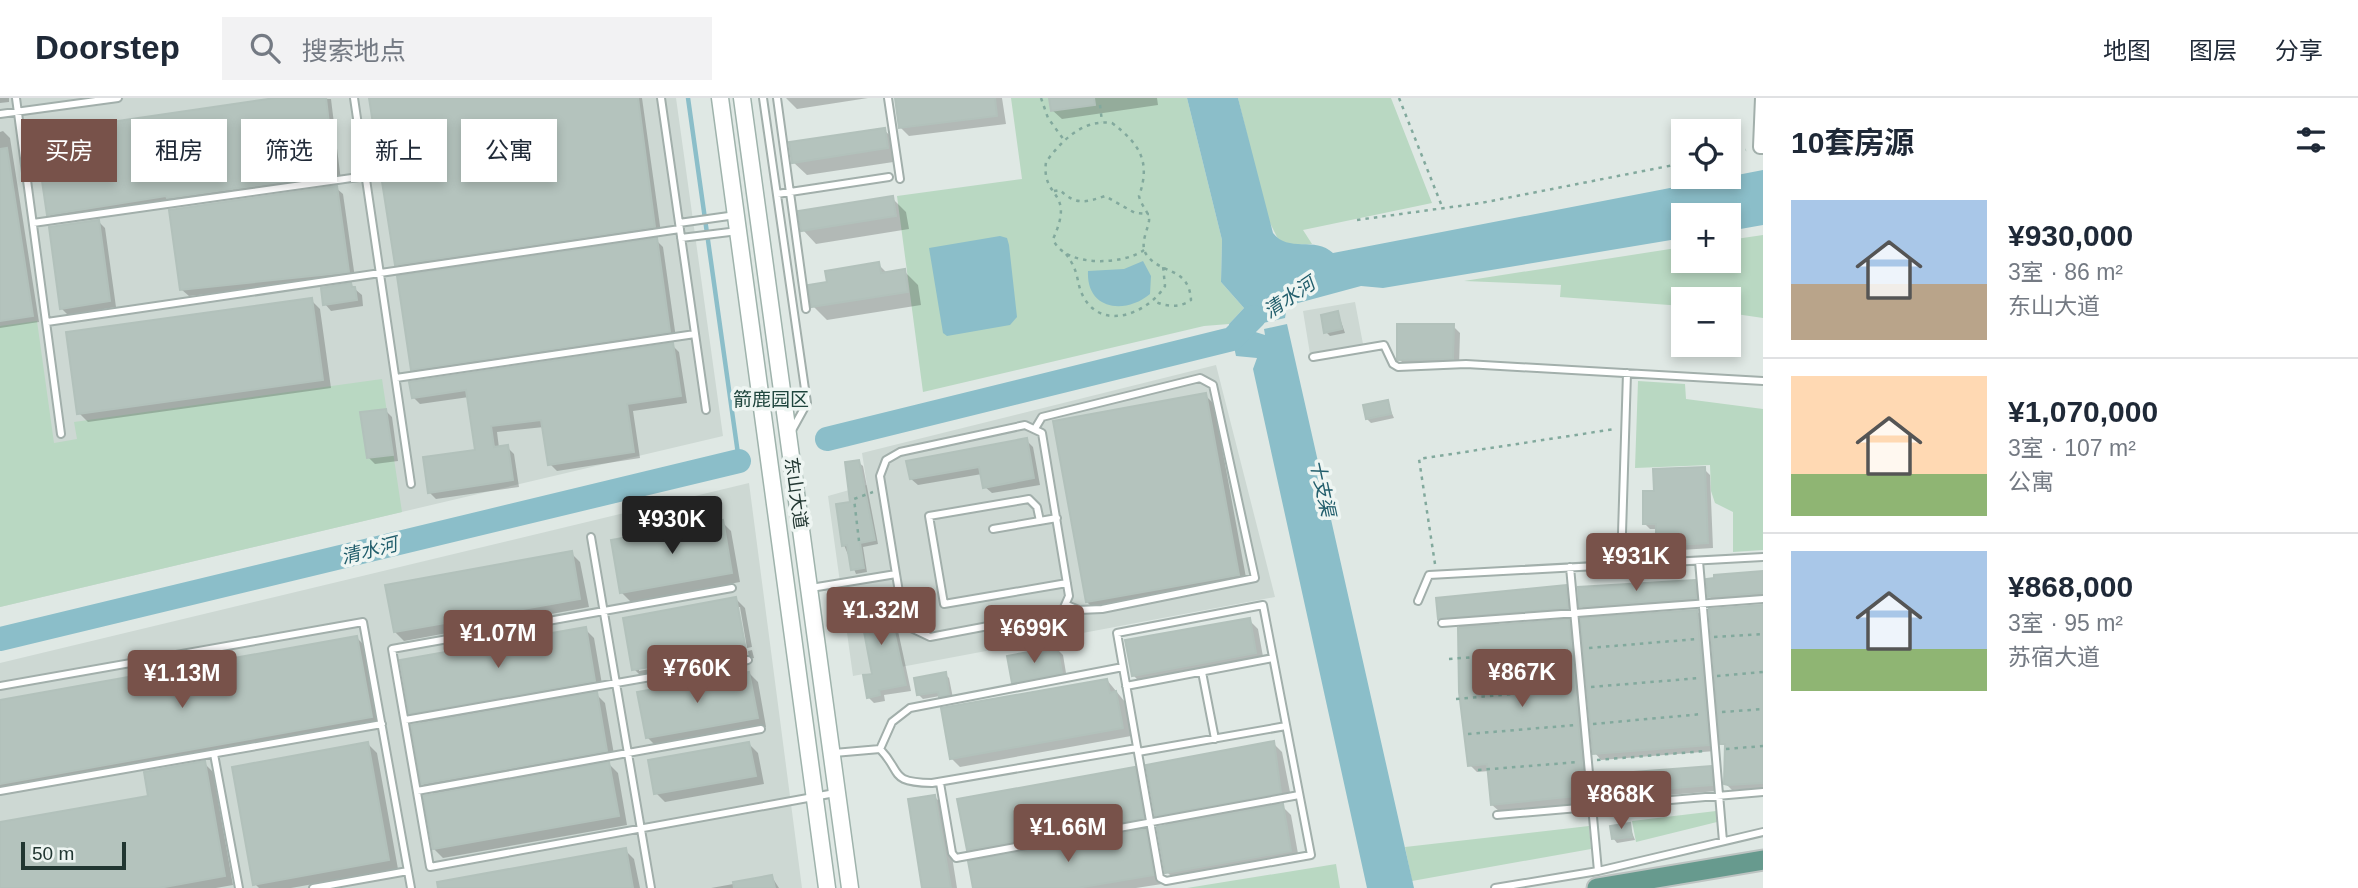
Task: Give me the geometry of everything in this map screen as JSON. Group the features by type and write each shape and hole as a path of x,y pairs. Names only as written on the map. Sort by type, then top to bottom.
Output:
{"main road":[{"name":"东山大道","path":"720,98 827,888"},
{"name":"东山大道","path":"743,98 850,888"},
{"path":"1598,880 1763,860"}],"street":[{"path":"1762,98 1762,147"}],"lane":[{"path":"16,98 61,434"},
{"path":"0,114 118,98"},
{"path":"354,98 357,119"},
{"path":"661,98 706,410"},
{"path":"763,98 807,403 789,436"},
{"path":"776,98 806,309"},
{"path":"888,98 900,179"},
{"path":"777,194 888,177"},
{"path":"33,223 351,178"},
{"path":"367,182 411,484"},
{"path":"47,322 380,273 679,226 698,220 712,218 737,223"},
{"path":"681,238 714,234 737,223"},
{"path":"396,378 695,334"},
{"path":"1313,357 1384,345 1393,364 1398,367 1466,364 1763,381"},
{"path":"1621,565 1627,373"},
{"path":"1035,427 1042,417 1200,378 1208,380 1213,385 1255,578 1102,609 1079,610 1068,605"},
{"path":"1025,425 1035,427 1042,433 1045,443 1067,583 1068,605 1062,612 1046,617 930,637 909,628 903,616 883,491 881,467 886,460 900,452 1025,425"},
{"path":"1040,521 1037,507 1029,499 929,516 944,604 1067,583"},
{"path":"993,529 1057,518"},
{"path":"591,537 651,888"},
{"path":"1418,601 1429,575 1763,557"},
{"path":"1699,561 1723,841"},
{"path":"1570,568 1598,880"},
{"path":"809,589 896,574"},
{"path":"732,588 392,649 430,867 837,793"},
{"path":"1442,623 1574,611 1763,599"},
{"path":"1263,605 1273,658 1311,855 1173,881 1160,878 1117,633 1263,605"},
{"path":"0,686 363,622 411,888"},
{"path":"1126,686 1273,658"},
{"path":"405,720 748,660"},
{"path":"880,749 892,722 910,709 1123,667"},
{"path":"1202,671 1214,739"},
{"path":"0,791 382,724"},
{"path":"880,749 894,772 903,779 940,783 1286,726"},
{"path":"417,791 761,729"},
{"path":"832,754 880,749"},
{"path":"214,754 239,888"},
{"path":"940,783 952,853 956,858 1299,794"},
{"path":"1497,815 1763,792"},
{"path":"1495,888 1598,880 1723,841 1763,832"},
{"path":"313,888 408,871"}],"path":[{"path":"1041,98 1048,118 1064,140"},
{"path":"1399,98 1443,209"},
{"path":"1100,105 1102,122"},
{"path":"1154,301 1164,306 1191,300 1184,278 1148,257 1144,250 1149,214 1139,196 1146,173 1140,153 1131,137 1112,123 1089,124 1064,140 1046,162 1044,174 1062,210 1062,220 1053,239 1078,269 1081,290 1094,310 1104,314 1133,314 1154,301 1165,286 1163,266"},
{"path":"1741,151 1762,147"},
{"path":"1357,220 1443,209 1671,165"},
{"path":"1054,191 1060,190 1067,196 1086,203 1105,196 1135,213 1149,214"},
{"path":"1065,251 1076,257 1117,261 1135,257 1144,250"},
{"path":"1437,575 1419,459 1625,428"},
{"path":"859,541 854,499 883,491"},
{"path":"1449,660 1763,634"},
{"path":"1456,699 1763,672"},
{"path":"1468,734 1763,709"},
{"path":"1478,770 1763,746"}],"shaded area":[{"path":"0,98 676,98 723,436 0,607"},
{"path":"1355,302 1363,344 1310,354 1303,311"},
{"path":"1216,365 1275,597 853,676 828,496 867,485 862,453"},
{"path":"749,483 802,888 0,888 0,663"}],"green space":[{"path":"1011,98 1187,98 1222,240 1221,282 1244,308 1229,324 1204,326 923,392 897,196 1022,179"},
{"path":"1238,98 1391,98 1432,203 1303,230 1312,244 1289,245 1279,241 1267,217"},
{"path":"1763,235 1763,318 1741,315 1741,287 1671,287 1671,305 1560,297 1561,285 1464,281 1671,249 1671,273 1741,273 1741,238"},
{"path":"37,321 54,443 77,439 74,422 382,379 402,512 0,607 0,326"},
{"path":"1638,381 1685,384 1686,399 1763,409 1763,550 1733,552 1733,512 1715,503 1711,491 1710,465 1635,468"},
{"path":"1716,811 1717,822 1636,842 1632,821"},
{"path":"1589,826 1591,849 1412,881 1405,847"},
{"path":"1336,864 1340,888 1187,888"}],"water":[{"name":"十支渠","path":"1187,98 1238,98 1273,233 1286,242 1318,246 1333,253 1671,188 1741,189 1741,174 1763,170 1763,225 1741,229 1741,203 1671,203 1671,240 1383,288 1361,286 1287,306 1285,318 1263,323 1261,317 1249,330 1265,335 1264,329 1287,324 1414,888 1367,888 1253,369 1257,358 1236,356 1229,324 1244,308 1221,282 1222,240"},
{"path":"1000,236 1007,238 1009,245 1017,317 1010,325 947,336 943,333 929,248"},
{"path":"1143,261 1151,276 1150,294 1140,301 1129,305 1109,305 1093,294 1088,271 1124,269"}],"building":[{"path":"275,98 326,98 328,119 241,119 241,182 284,182 167,198 166,196 47,215 42,182 117,182 117,121 131,119"},
{"path":"369,98 638,98 655,227 395,265 382,182 447,182 447,119 372,119"},
{"path":"895,98 995,98 997,116 899,128"},
{"path":"1049,98 1094,98 1095,105 1051,111"},
{"path":"885,128 888,148 792,163 789,142"},
{"path":"7,148 33,316 0,321 0,149"},
{"path":"337,186 349,272 180,290 169,210"},
{"path":"893,196 896,216 801,231 798,211"},
{"path":"99,220 110,301 60,309 49,227"},
{"path":"657,238 670,332 411,370 397,276"},
{"path":"879,262 881,273 905,269 908,292 811,307 808,285 827,282 825,271"},
{"path":"351,283 352,287 355,287 357,300 323,305 321,288"},
{"path":"312,298 323,380 77,414 66,332"},
{"path":"1338,311 1342,329 1324,333 1321,315"},
{"path":"1397,324 1454,324 1453,359 1397,360"},
{"path":"673,343 681,396 627,404 634,452 548,465 541,420 491,426 494,447 508,445 513,480 428,493 423,457 475,450 466,390 412,398 409,382"},
{"path":"1206,393 1239,575 1086,602 1053,421"},
{"path":"1388,400 1391,414 1366,419 1363,405"},
{"path":"386,409 393,455 367,458 360,412"},
{"path":"1027,438 1034,478 983,488 979,467 910,479 906,461"},
{"path":"859,460 875,540 860,543 864,568 851,570 847,545 842,546 836,504 850,502 845,462"},
{"path":"1705,467 1708,543 1656,546 1656,524 1643,524 1643,491 1654,491 1653,469"},
{"path":"723,520 732,573 620,593 611,540"},
{"path":"572,551 580,599 394,632 385,585"},
{"path":"1763,571 1763,593 1708,597 1706,579 1714,578 1714,575"},
{"path":"1695,580 1696,598 1579,607 1578,587"},
{"path":"1566,585 1568,608 1438,619 1436,598"},
{"path":"886,595 906,685 879,690 880,695 867,698 863,675 872,674 858,600"},
{"path":"736,597 746,650 632,670 623,618"},
{"path":"1763,605 1763,783 1728,785 1724,784 1725,744 1720,744 1709,609"},
{"path":"1697,610 1709,745 1593,754 1580,618"},
{"path":"1250,618 1256,653 1132,676 1125,640"},
{"path":"1569,619 1585,795 1491,805 1487,764 1468,766 1459,692 1458,628"},
{"path":"586,627 595,681 409,714 400,660"},
{"path":"357,636 372,717 0,784 0,700"},
{"path":"1057,647 1062,673 1012,683 1007,656"},
{"path":"749,672 758,718 646,738 637,692"},
{"path":"946,672 949,695 939,697 938,692 917,695 914,678"},
{"path":"1107,679 1110,693 1116,691 1123,728 950,759 941,708"},
{"path":"597,692 607,751 421,784 411,725"},
{"path":"1274,741 1281,793 1155,816 1146,765"},
{"path":"368,742 389,860 253,885 232,767"},
{"path":"749,742 756,776 654,794 648,760"},
{"path":"205,761 225,876 159,888 0,888 0,822 148,796 144,772"},
{"path":"609,762 619,816 433,849 423,796"},
{"path":"1711,766 1712,785 1597,794 1595,775"},
{"path":"1135,767 1144,818 967,850 957,799"},
{"path":"935,795 951,888 922,888 908,799"},
{"path":"1283,804 1291,851 1165,873 1157,827"},
{"path":"1630,823 1632,837 1612,839 1610,826"},
{"path":"1146,829 1154,875 1077,888 973,888 968,861"},
{"path":"626,848 633,888 438,888 437,882"},
{"path":"772,875 775,888 734,888 733,882"}],"waterway":[{"path":"688,98 739,461"},
{"name":"清水河","path":"827,439 1232,339 1254,317"},
{"name":"清水河","path":"0,639 739,461"}],"district":[{"name":"箭鹿园区","path":"771,399"}]}
